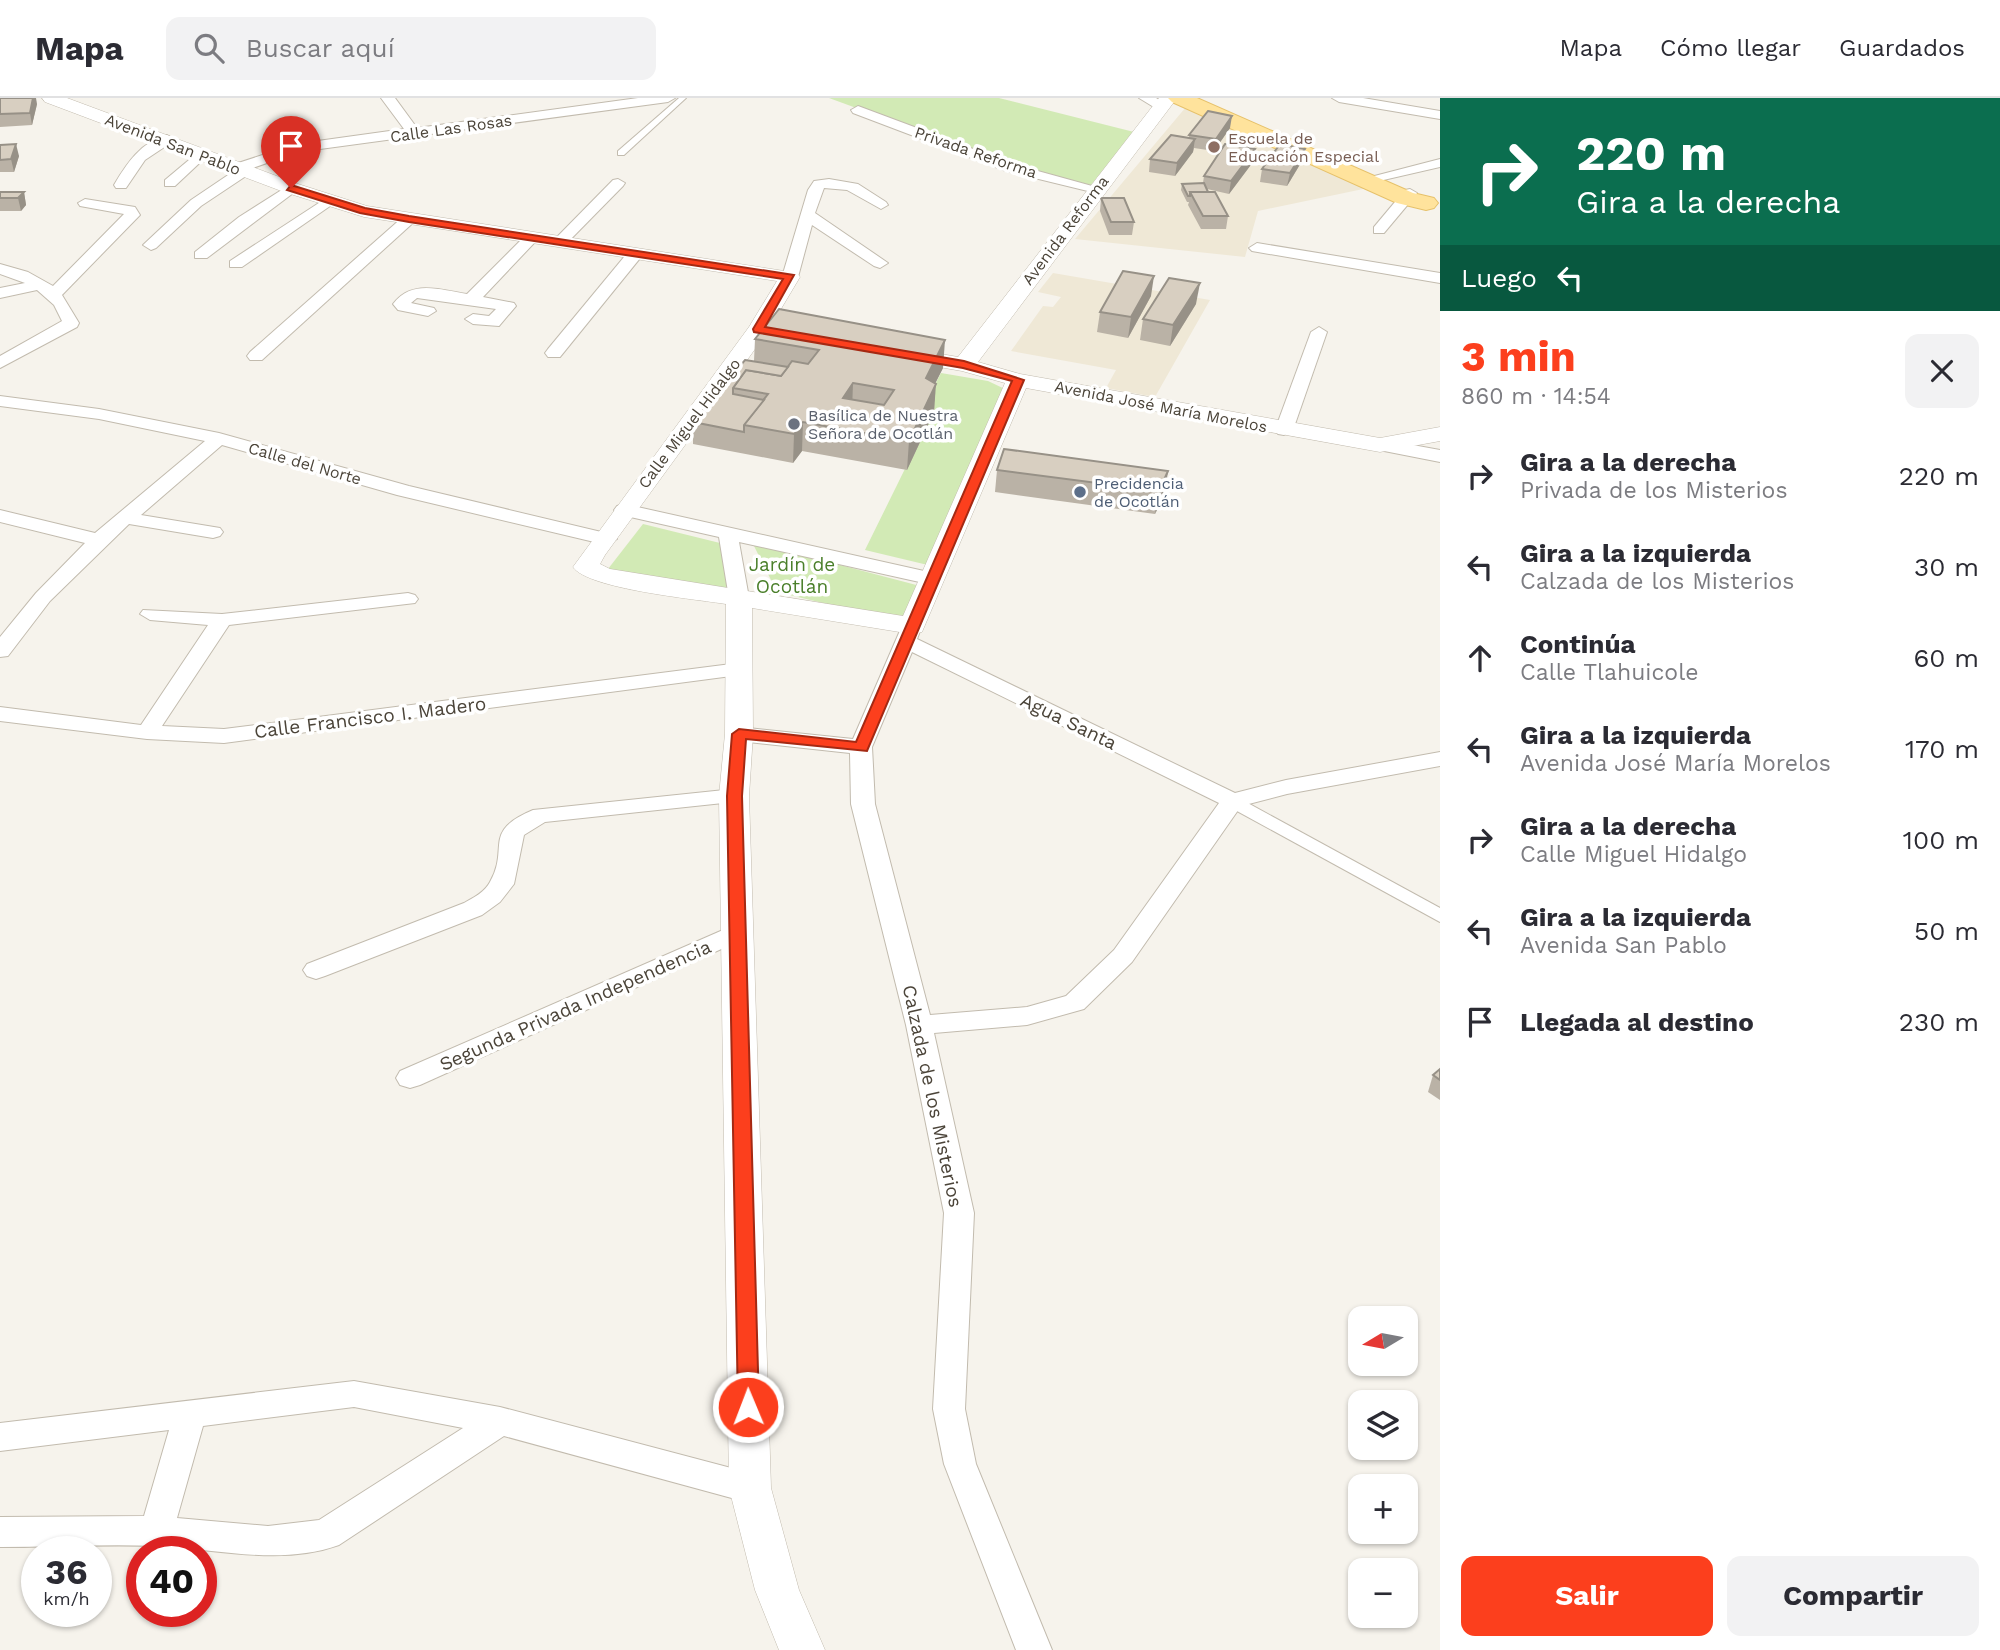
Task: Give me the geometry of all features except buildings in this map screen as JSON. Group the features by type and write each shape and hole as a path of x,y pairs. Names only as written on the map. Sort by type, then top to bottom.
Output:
{"main road":[{"path":"1200,98 1420,201"},
{"path":"1164,100 1373,179"}],"street":[{"name":"Avenida San Pablo","path":"51,98 328,201 409,219 790,277"},
{"path":"388,98 414,133"},
{"name":"Calle Las Rosas","path":"151,245 177,219 241,169 296,148 668,98"},
{"path":"1339,98 1440,113"},
{"path":"1432,98 1440,113"},
{"name":"Avenida Reforma","path":"964,365 1164,100"},
{"name":"Privada Reforma","path":"858,110 1011,168 1096,189"},
{"path":"121,185 138,155 149,146 167,139"},
{"path":"170,183 202,153"},
{"path":"1373,179 1440,163"},
{"path":"559,243 618,183"},
{"path":"790,277 809,216 813,192 819,184 843,183 862,190 881,205"},
{"path":"201,255 244,220 291,188"},
{"path":"236,264 328,201"},
{"path":"1380,230 1420,201"},
{"path":"85,204 130,210 132,215"},
{"path":"0,293 46,289 132,215 177,219"},
{"path":"809,216 880,263"},
{"path":"256,356 409,219"},
{"path":"472,299 531,238"},
{"path":"1257,248 1440,278"},
{"path":"554,353 635,254"},
{"path":"0,270 21,273 46,289 71,323 0,363"},
{"name":"Calle Miguel Hidalgo","path":"739,598 603,576 586,567 624,510 758,329 790,277"},
{"path":"428,311 404,307 401,304 417,292 508,306 493,322 473,320"},
{"path":"758,329 786,334"},
{"path":"1284,430 1319,332"},
{"name":"Avenida José María Morelos","path":"882,351 964,365 1018,380 1284,430 1380,445 1440,434"},
{"path":"739,598 909,634 1018,380"},
{"name":"Calle del Norte","path":"5,406 99,414 219,438 404,491 607,539"},
{"path":"0,651 43,597 99,540 219,438"},
{"path":"1380,445 1440,456"},
{"path":"624,510 933,579"},
{"path":"0,516 99,540"},
{"path":"125,518 213,532"},
{"path":"728,534 739,598 739,734 734,796 750,1488 777,1590 802,1650"},
{"path":"150,614 222,620 408,599"},
{"path":"147,732 222,620"},
{"name":"Calzada de los Misterios","path":"909,634 862,747 863,804 919,1025 959,1213 949,1409 960,1464 1034,1650"},
{"name":"Agua Santa","path":"909,634 1233,801"},
{"name":"Calle Francisco I. Madero","path":"0,714 147,732 224,736 738,669"},
{"path":"739,734 862,747"},
{"path":"919,1025 1027,1017 1075,1003 1123,956 1233,801 1286,787 1440,759"},
{"path":"316,970 473,909 494,896 504,879 510,836 519,823 541,816 734,796"},
{"path":"1233,801 1440,916"},
{"name":"Segunda Privada Independencia","path":"410,1079 739,931"},
{"path":"0,1437 354,1394 500,1421 750,1488"},
{"path":"156,1531 190,1414"},
{"path":"0,1532 156,1531 268,1541 299,1540 327,1534 500,1421"}],"lane":[{"path":"621,153 682,98"}],"shaded area":[{"name":"Escuela de Educación Especial","path":"1186,107 1368,188 1258,211 1245,257 1075,239"},
{"path":"1053,273 1210,300 1155,397 1106,388 1116,370 1011,351 1043,306 1053,307 1061,297 1038,292"}],"green space":[{"path":"829,98 999,98 1134,132 1091,185 1017,167"},
{"path":"941,373 988,381 1007,390 932,566 865,550 933,412 924,406"},
{"path":"643,524 720,543 731,586 727,592 608,569"},
{"name":"Jardín de Ocotlán","path":"752,542 924,587 911,624 777,592"}],"place":[{"name":"Escuela de Educación Especial","path":"1214,147"},
{"name":"Basílica de Nuestra Señora de Ocotlán","path":"794,424"},
{"name":"Precidencia de Ocotlán","path":"1080,492"}],"route":[{"path":"291,188 364,211 790,277 758,329 964,365 1018,380 923,604 905,640 862,747 739,734 734,796 748,1407"}]}
